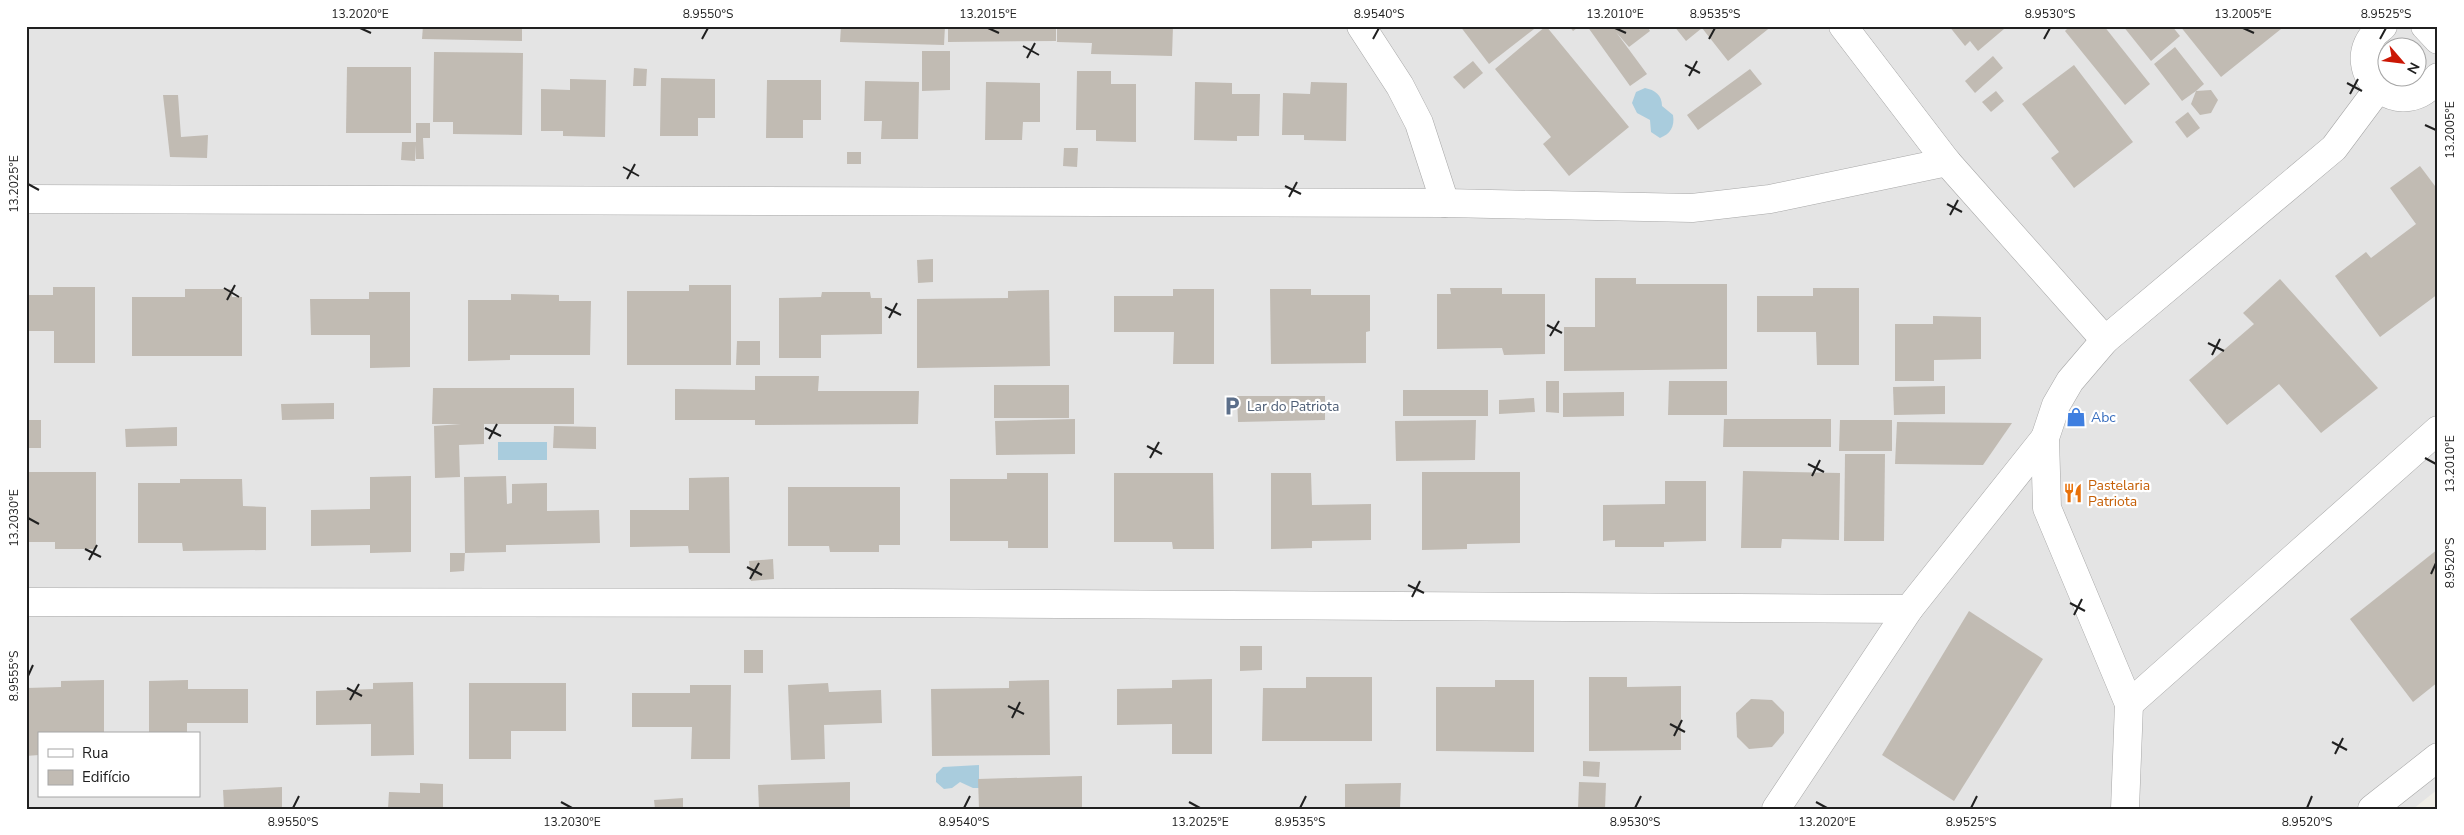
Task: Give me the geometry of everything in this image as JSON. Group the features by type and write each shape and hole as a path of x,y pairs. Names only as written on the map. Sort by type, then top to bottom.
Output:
{"street":[{"path":"1361,26 1400,86 1419,123 1445,202"},
{"path":"1843,26 1947,162 2105,340"},
{"path":"2425,26 2438,40"},
{"path":"2373,30 2365,54 2367,74 2378,89 2395,97 2414,97 2430,88 2438,77"},
{"path":"1776,809 1909,610 2045,438 2056,405 2070,381 2105,340 2334,148 2378,89"},
{"path":"26,199 1445,202 1692,208 1770,199 1947,162"},
{"path":"2129,704 2438,430"},
{"path":"2045,438 2047,508 2129,704 2125,809"},
{"path":"26,602 868,603 1909,610"},
{"path":"2372,809 2438,757"}],"shaded area":[{"name":"Lar do Patriota","path":"26,26 2438,26 2438,789 2413,809 26,809"}],"water":[{"path":"1645,88 1657,94 1661,99 1662,106 1673,115 1671,130 1660,138 1651,132 1650,120 1637,113 1632,103 1636,92"},
{"path":"498,442 547,442 547,460 498,460"},
{"path":"979,765 979,788 973,788 960,782 952,788 944,789 936,782 936,774 943,767"}],"building":[{"path":"423,26 522,26 522,41 422,39"},
{"path":"841,26 945,26 944,45 840,42"},
{"path":"948,26 1056,26 1056,41 948,42"},
{"path":"1057,26 1173,26 1172,56 1091,54 1092,43 1057,42"},
{"path":"1460,26 1538,26 1489,64"},
{"path":"1546,26 1629,127 1569,176 1543,144 1551,137 1495,69"},
{"path":"1569,26 1580,26 1573,31"},
{"path":"1587,26 1647,26 1650,31 1629,47 1616,32 1647,74 1630,86"},
{"path":"1674,26 1772,26 1728,61 1702,28 1686,41"},
{"path":"1949,26 2002,26 2004,29 1978,51 1970,41 1965,46"},
{"path":"2070,26 2104,26 2150,84 2125,105 2065,31"},
{"path":"2123,26 2172,26 2180,36 2151,61"},
{"path":"2180,26 2279,26 2281,29 2221,77"},
{"path":"2175,47 2204,84 2182,101 2154,64"},
{"path":"922,51 950,51 950,90 922,91"},
{"path":"434,52 523,53 522,135 453,134 453,122 433,122"},
{"path":"1993,56 2003,68 1975,93 1965,81"},
{"path":"1473,61 1483,73 1464,89 1453,77"},
{"path":"2074,65 2133,142 2074,188 2051,158 2059,152 2022,104"},
{"path":"347,67 411,67 411,133 346,133"},
{"path":"634,68 647,69 646,86 633,86"},
{"path":"1750,69 1762,84 1698,130 1687,115"},
{"path":"1077,71 1111,71 1111,84 1136,84 1136,142 1096,141 1096,130 1076,130"},
{"path":"661,78 715,79 715,118 698,118 698,136 660,136"},
{"path":"570,79 606,80 605,137 563,136 563,131 541,131 541,89 570,90"},
{"path":"767,80 821,80 821,120 803,120 803,138 766,138"},
{"path":"865,81 919,82 918,139 881,139 882,121 864,121"},
{"path":"986,82 1040,83 1040,122 1023,122 1022,140 985,140"},
{"path":"1195,82 1232,83 1232,94 1260,94 1259,136 1237,136 1237,141 1194,140"},
{"path":"1311,82 1347,83 1346,141 1304,140 1304,135 1282,135 1283,93 1310,94"},
{"path":"2211,90 2218,100 2211,113 2200,115 2191,104 2196,91"},
{"path":"1996,91 2004,101 1991,112 1982,102"},
{"path":"163,95 178,95 181,137 208,135 207,158 170,157"},
{"path":"2188,112 2200,128 2187,138 2175,122"},
{"path":"416,123 430,123 430,138 423,138 424,159 416,159 416,145 415,161 401,160 402,142 416,142"},
{"path":"1064,148 1078,148 1077,167 1063,166"},
{"path":"847,152 861,152 861,164 847,164"},
{"path":"2420,166 2438,190 2438,294 2380,337 2335,276 2366,252 2371,258 2416,224 2390,188"},
{"path":"933,259 933,282 918,283 917,260"},
{"path":"1595,278 1636,278 1636,284 1727,284 1727,369 1564,371 1564,327 1595,327"},
{"path":"2280,279 2378,388 2321,433 2279,384 2227,425 2189,380 2254,324 2243,313"},
{"path":"689,285 731,285 731,365 627,365 627,291 689,291"},
{"path":"53,287 95,287 95,363 54,363 54,331 26,331 26,295 53,295"},
{"path":"1450,288 1502,288 1502,294 1545,294 1545,354 1504,355 1502,348 1437,349 1437,294 1451,294"},
{"path":"1813,288 1859,288 1859,365 1817,365 1816,332 1757,332 1757,296 1813,296"},
{"path":"185,289 232,289 232,297 242,297 242,356 132,356 132,297 185,297"},
{"path":"1173,289 1214,289 1214,364 1173,364 1174,332 1114,332 1114,296 1173,296"},
{"path":"1270,289 1311,289 1311,295 1370,295 1370,331 1366,332 1366,363 1271,364"},
{"path":"1049,290 1050,366 917,368 917,299 1008,298 1008,291"},
{"path":"369,292 410,292 410,367 370,368 370,335 311,335 310,299 369,299"},
{"path":"822,292 870,292 871,298 882,298 882,334 821,335 821,358 779,358 779,298 821,297"},
{"path":"511,294 559,295 559,301 591,301 590,355 510,355 510,360 468,361 468,300 511,300"},
{"path":"1933,316 1981,317 1981,359 1934,360 1934,381 1895,381 1895,324 1933,324"},
{"path":"737,341 760,341 760,365 736,365"},
{"path":"755,376 819,376 818,391 919,391 918,424 755,425 755,420 675,420 675,389 755,390"},
{"path":"1546,381 1559,381 1559,413 1546,412"},
{"path":"1669,381 1727,381 1727,415 1668,415"},
{"path":"994,385 1069,385 1069,418 994,418"},
{"path":"1945,386 1945,414 1894,415 1893,387"},
{"path":"433,388 574,388 574,424 484,424 484,444 459,445 460,477 435,478 434,426 461,424 432,424"},
{"path":"1403,390 1488,390 1488,416 1403,416"},
{"path":"1624,392 1624,416 1563,417 1563,393"},
{"path":"1237,396 1325,396 1325,420 1238,422"},
{"path":"1534,398 1535,412 1499,414 1499,400"},
{"path":"334,403 334,419 282,420 281,404"},
{"path":"1075,419 1075,454 996,455 995,421"},
{"path":"1724,419 1831,419 1831,447 1723,447"},
{"path":"26,420 41,420 41,448 26,448"},
{"path":"1476,420 1475,460 1396,461 1395,421"},
{"path":"1840,420 1892,420 1892,451 1839,451"},
{"path":"1897,422 2012,423 1983,465 1895,464"},
{"path":"554,426 596,427 596,449 553,448"},
{"path":"177,427 177,446 126,447 125,429"},
{"path":"1845,454 1885,454 1884,541 1844,541"},
{"path":"1743,471 1840,473 1839,540 1782,539 1781,548 1741,548"},
{"path":"26,472 96,472 96,549 55,549 55,542 26,542"},
{"path":"1422,472 1520,472 1520,543 1467,544 1467,549 1422,550"},
{"path":"1007,473 1048,473 1048,548 1008,548 1008,541 950,541 950,479 1007,479"},
{"path":"1114,473 1213,473 1214,549 1173,549 1172,542 1114,542"},
{"path":"1271,473 1311,473 1312,505 1371,504 1371,540 1312,541 1312,548 1271,549"},
{"path":"411,476 411,552 370,553 370,545 311,546 311,510 370,509 370,477"},
{"path":"506,476 507,504 512,503 512,484 547,483 547,511 599,510 600,543 506,545 506,552 465,553 464,477"},
{"path":"729,477 730,553 689,553 688,546 630,547 630,510 689,510 689,478"},
{"path":"180,479 242,479 243,506 266,507 266,550 183,551 182,543 138,543 138,483 180,483"},
{"path":"1665,481 1706,481 1706,541 1664,542 1664,547 1615,547 1615,540 1603,541 1603,505 1665,504"},
{"path":"788,487 900,487 900,545 879,545 879,552 830,552 829,546 788,546"},
{"path":"2438,549 2438,682 2413,702 2350,619"},
{"path":"450,553 465,553 464,571 450,572"},
{"path":"773,559 774,579 751,581 749,561"},
{"path":"1969,611 2043,659 1954,801 1882,755"},
{"path":"1240,646 1262,646 1262,670 1240,671"},
{"path":"744,650 763,650 763,673 744,673"},
{"path":"1306,677 1372,677 1372,741 1262,741 1263,688 1306,688"},
{"path":"1589,677 1627,677 1627,687 1681,686 1681,750 1589,751"},
{"path":"1212,679 1212,754 1172,754 1172,724 1117,725 1117,689 1172,688 1172,680"},
{"path":"104,680 104,732 38,732 38,755 26,756 26,688 61,687 61,681"},
{"path":"188,680 188,689 248,689 248,723 187,723 187,732 149,732 149,681"},
{"path":"1049,680 1050,755 932,756 931,689 1009,688 1009,681"},
{"path":"1495,680 1534,680 1534,752 1436,751 1436,687 1495,687"},
{"path":"413,682 414,755 371,756 371,724 316,725 316,691 373,689 373,683"},
{"path":"469,683 566,683 566,731 511,731 511,759 469,759"},
{"path":"828,683 829,692 881,690 882,723 824,725 825,759 791,760 788,685"},
{"path":"690,685 731,685 730,759 691,759 692,727 632,727 632,693 690,693"},
{"path":"1751,699 1772,700 1784,712 1784,733 1772,747 1749,749 1737,737 1736,713"},
{"path":"1583,761 1600,762 1599,777 1583,776"},
{"path":"1082,776 1082,809 979,809 978,779"},
{"path":"850,782 850,809 759,809 758,785"},
{"path":"1579,782 1606,783 1605,809 1578,809"},
{"path":"420,783 443,784 443,809 388,809 389,792 420,793"},
{"path":"1401,783 1400,809 1345,809 1345,784"},
{"path":"282,787 282,809 224,809 223,790"},
{"path":"683,798 683,809 655,809 654,800"}],"place":[{"name":"Lar do Patriota","path":"1232,406"},
{"name":"Abc","path":"2076,417"},
{"name":"Pastelaria Patriota","path":"2073,493"}]}
